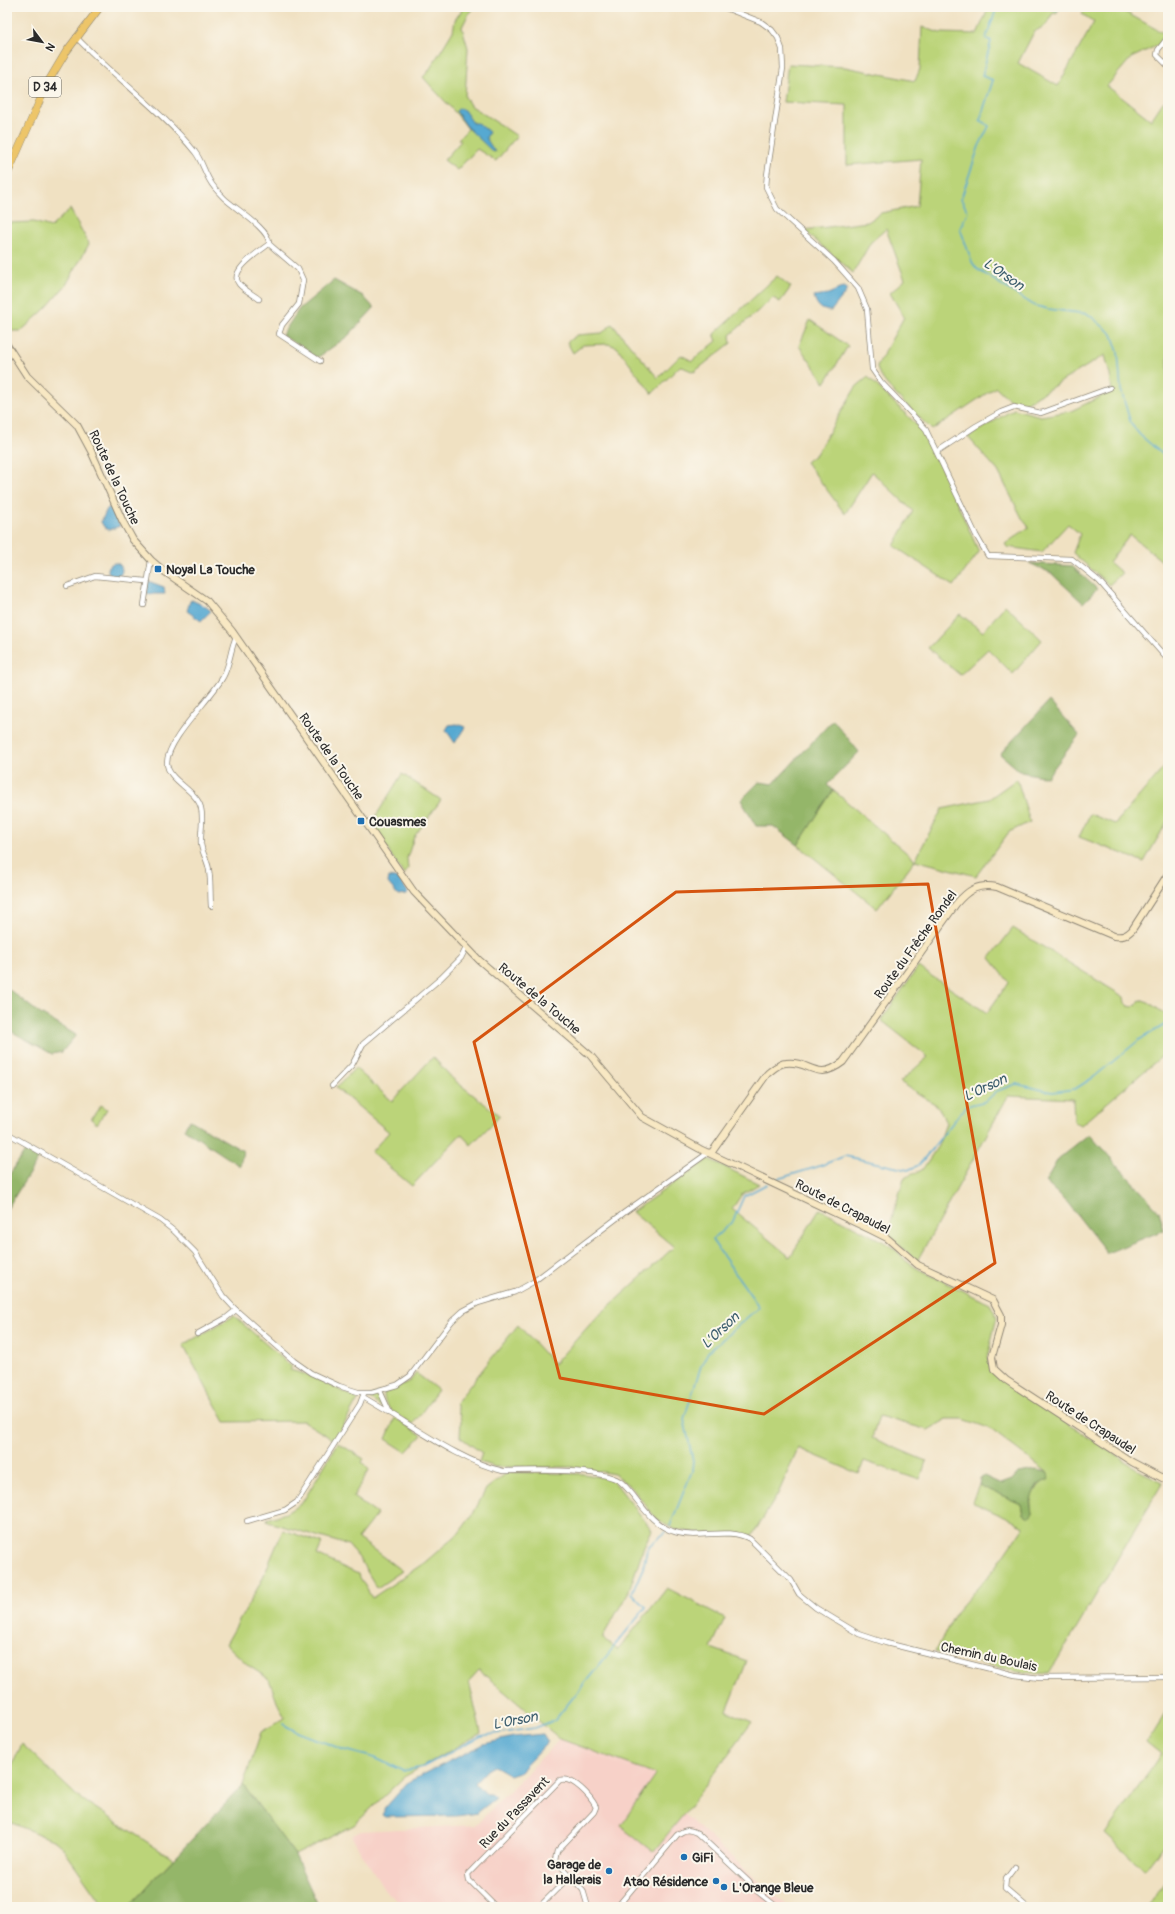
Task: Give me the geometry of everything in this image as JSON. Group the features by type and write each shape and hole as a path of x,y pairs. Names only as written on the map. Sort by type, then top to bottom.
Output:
{"main road":[{"name":"D 34","path":"7,175 48,82 76,37 100,7"}],"street":[{"path":"723,7 761,22 772,30 778,38 782,49 783,68 766,187 771,199 777,209 834,261 858,288 867,309 872,369 881,382 925,428 938,451 976,535 988,556 1072,559 1099,582 1168,660"},
{"path":"76,37 154,109 195,152 202,163 210,182 224,198 259,227 268,236 269,244 298,269 303,280 299,304 282,325 279,334 320,362"},
{"path":"1168,37 1158,50 1157,55 1168,66"},
{"path":"259,299 238,283 236,272 269,244"},
{"name":"Route de la Touche","path":"7,345 27,376 77,425 92,451 123,522 133,540 151,560 207,601 236,637 414,892 466,948 590,1055 642,1117 708,1153"},
{"path":"938,451 989,419 1014,407 1041,412 1110,388"},
{"path":"144,606 146,581 151,560"},
{"path":"68,586 95,576 146,581"},
{"path":"211,906 210,871 201,844 203,824 201,807 197,799 170,773 167,764 170,752 176,740 223,677 231,646 236,637"},
{"name":"Route du Frêche Rondel","path":"708,1153 712,1152 767,1074 774,1068 785,1062 819,1071 826,1071 843,1062 956,904 970,890 978,886 987,885 997,887 1108,934 1121,937 1126,936 1132,930 1168,874"},
{"path":"332,1086 352,1065 363,1044 441,978 461,958 466,948"},
{"path":"7,1133 146,1211 174,1231 195,1252 223,1296 236,1310 305,1369 339,1386 364,1395 397,1385 410,1376 452,1321 463,1311 482,1301 515,1292 533,1282 625,1212 708,1153"},
{"name":"Route de Crapaudel","path":"708,1153 887,1238 918,1265 993,1300 1001,1314 1001,1325 992,1357 994,1369 1006,1380 1150,1472 1168,1481"},
{"path":"197,1334 226,1318 236,1310"},
{"path":"380,1391 390,1413"},
{"path":"247,1521 285,1510 297,1502 364,1395"},
{"name":"Chemin du Boulais","path":"364,1395 390,1413 434,1439 489,1468 503,1471 586,1472 612,1477 621,1482 654,1521 673,1532 690,1536 732,1533 750,1539 791,1580 799,1594 816,1608 859,1634 886,1643 1015,1675 1040,1678 1168,1677"},
{"name":"Rue du Passavent","path":"496,1907 469,1880 468,1874 560,1780 564,1779 573,1782 596,1807 594,1812 555,1855 555,1860 583,1890 588,1907"},
{"path":"617,1907 677,1834 684,1830 690,1830 697,1833 750,1882 753,1888 777,1907"},
{"path":"1015,1867 1006,1879 1005,1888 1027,1907"},
{"path":"539,1907 570,1876"}],"highlighted area":[{"path":"928,884 995,1263 764,1414 560,1378 474,1042 676,892"}],"shaded area":[{"path":"560,1739 656,1774 620,1826 653,1852 684,1814 789,1907 404,1907 385,1890 351,1836 361,1831 476,1825"}],"green space":[{"path":"464,7 474,7 469,13 462,27 468,48 465,97 470,105 517,136 496,161 477,149 457,170 444,160 461,141 458,139 468,129 423,77 428,72 453,31 455,20"},
{"path":"989,7 1060,7 1056,14 1053,13 1046,25 1034,32 1018,63 1058,86 1094,22 1082,14 1085,7 1116,7 1165,34 1160,44 1131,58 1107,86 1151,120 1163,102 1168,99 1168,216 1166,220 1168,222 1168,566 1130,535 1109,562 1122,573 1109,585 1073,553 1080,534 1068,524 1042,552 1007,547 1005,544 1029,527 1023,520 998,471 968,437 1014,409 1041,416 1071,411 1112,391 1105,355 1021,406 1012,402 996,387 932,430 891,389 879,372 877,366 904,317 890,293 905,280 886,229 871,242 853,273 804,230 868,222 881,213 917,206 921,159 847,165 847,105 783,102 788,64 845,67 915,81 920,69 922,27 940,33 977,34"},
{"path":"70,209 89,244 66,285 46,308 21,331 7,331 7,223 34,222 51,227"},
{"path":"777,276 791,287 780,302 773,298 730,335 731,343 694,372 680,366 652,394 617,347 608,344 583,345 573,353 567,342 577,335 602,333 612,324 658,378 681,355 692,361 717,341 714,334"},
{"path":"334,280 363,296 374,308 348,336 317,358 282,335 299,309"},
{"path":"810,320 848,346 825,383 799,346"},
{"path":"868,377 919,427 936,456 979,552 954,586 894,546 913,511 872,472 845,514 806,462 816,454 856,387"},
{"path":"1029,563 1072,566 1097,589 1083,603 1051,573"},
{"path":"1005,605 1042,640 1013,674 988,649 960,675 928,648 960,614 983,632"},
{"path":"1049,701 1079,735 1047,777 1021,772 1000,754"},
{"path":"833,720 859,752 827,785 833,790 798,845 773,826 756,826 741,800 759,782 773,784"},
{"path":"1167,764 1168,820 1144,862 1079,837 1090,814 1115,824"},
{"path":"402,774 441,800 414,837 407,858 408,869 404,875 371,824"},
{"path":"1017,779 1030,822 1009,832 976,876 915,860 942,809 989,799"},
{"path":"833,790 915,860 877,909 798,845"},
{"path":"1013,928 1124,997 1125,1003 1128,1006 1133,1007 1140,1000 1151,1004 1168,1016 1168,1051 1081,1125 1074,1122 1073,1099 1008,1096 917,1261 887,1235 904,1178 922,1170 938,1146 946,1123 938,1106 900,1082 928,1057 881,1020 918,967 987,1013 1009,982 990,958"},
{"path":"7,988 39,1013 76,1035 62,1052 52,1054 7,1029"},
{"path":"433,1057 453,1079 500,1116 471,1145 461,1134 412,1186 371,1152 389,1132 336,1088 355,1068 392,1101"},
{"path":"101,1105 107,1109 97,1124 91,1119"},
{"path":"190,1120 243,1151 240,1166 184,1129"},
{"path":"1089,1134 1159,1211 1164,1230 1107,1253 1067,1202 1045,1182 1058,1159"},
{"path":"26,1150 40,1156 7,1209 7,1178"},
{"path":"709,1159 759,1184 742,1194 732,1209 790,1257 820,1209 886,1243 898,1252 906,1261 918,1269 990,1304 997,1317 987,1358 993,1372 1019,1392 1142,1472 1163,1482 1049,1674 1018,1672 935,1652 956,1612 996,1567 1024,1526 972,1502 979,1485 1021,1504 1023,1515 1032,1513 1032,1495 1047,1472 989,1428 963,1419 947,1419 928,1430 879,1416 872,1438 926,1461 920,1480 864,1461 859,1474 798,1448 778,1494 752,1536 707,1534 676,1530 664,1524 655,1517 631,1487 614,1474 574,1467 495,1467 479,1462 482,1453 460,1437 461,1420 456,1403 518,1325 554,1364 594,1320 674,1247 632,1212"},
{"path":"234,1316 292,1367 290,1370 308,1375 358,1399 335,1441 303,1421 225,1422 183,1345"},
{"path":"416,1373 438,1390 413,1424 398,1416 389,1408 384,1399 384,1393 410,1381"},
{"path":"379,1393 386,1410 367,1397"},
{"path":"395,1418 422,1435 406,1452 386,1439"},
{"path":"338,1443 364,1459 362,1462 369,1470 353,1497 377,1514 358,1538 402,1571 377,1588 359,1558 348,1545 268,1522 267,1519 286,1513 302,1503"},
{"path":"1037,1470 1047,1472 1050,1479 1037,1485 1030,1501 1032,1513 1028,1518 1023,1515 1021,1504 979,1485 980,1479 984,1476 1001,1484 1012,1480 1018,1473"},
{"path":"508,1472 585,1474 609,1479 617,1485 652,1530 644,1546 629,1591 602,1638 618,1650 667,1588 725,1618 711,1648 747,1661 727,1711 752,1722 684,1814 653,1852 620,1826 656,1774 560,1739 479,1670 469,1681 481,1733 404,1777 354,1825 295,1855 243,1785 261,1732 285,1718 277,1702 269,1679 249,1666 226,1644 261,1582 283,1530 322,1543 317,1555 358,1574 372,1598 424,1563 459,1533 473,1514 486,1489"},
{"path":"1168,1708 1168,1840 1145,1870 1105,1834 1162,1754 1147,1742"},
{"path":"22,1744 77,1796 173,1859 131,1904 134,1907 100,1907 102,1904 62,1847 55,1841 7,1821 7,1776"},
{"path":"243,1785 295,1855 319,1907 134,1907 130,1905"},
{"path":"1168,1878 1168,1907 1149,1907"}],"water":[{"path":"460,108 464,110 473,123 478,123 489,132 486,138 495,152 492,151 468,128 456,111"},
{"path":"844,287 846,288 846,292 831,311 822,309 816,302 814,296 828,294"},
{"path":"111,506 120,526 109,530 104,527 101,522 107,509"},
{"path":"115,563 120,565 122,570 120,575 115,577 110,575 108,570 110,565"},
{"path":"148,581 164,587 165,594 147,594"},
{"path":"192,600 211,611 201,621 187,611 190,601"},
{"path":"457,724 465,727 455,743 446,730 449,725"},
{"path":"389,877 399,879 408,892 406,894 398,895 388,883"},
{"path":"543,1734 548,1742 519,1772 510,1775 494,1766 487,1770 475,1783 486,1795 493,1795 496,1798 477,1813 457,1816 385,1817 382,1815 386,1807 408,1782 484,1744 513,1737"}],"waterway":[{"name":"L’Orson","path":"997,7 986,38 991,41 982,76 993,80 980,120 989,126 979,146 961,199 968,212 960,228 972,262 977,269 1033,305 1048,309 1088,314 1112,334 1118,352 1121,390 1131,424 1140,435 1168,459"},
{"name":"L’Orson","path":"1049,7 1057,10 1058,7"},
{"name":"L’Orson","path":"774,1180 817,1167 845,1156 908,1170 919,1165 966,1106 986,1101 997,1091 1016,1084 1052,1092 1075,1089 1094,1077 1139,1040 1168,1023"},
{"name":"L’Orson","path":"670,1526 692,1471 693,1461 684,1419 701,1366 708,1352 759,1307 712,1240 733,1221 744,1196 767,1184"},
{"name":"L’Orson","path":"283,1724 295,1731 344,1750 375,1758 403,1771 423,1767 481,1736 535,1728 555,1720 646,1607 632,1593 643,1568 647,1550 650,1545 666,1532"}],"place":[{"name":"Noyal La Touche","path":"158,569"},
{"name":"Couasmes","path":"361,821"},
{"name":"GiFi","path":"684,1857"},
{"name":"Garage de la Hallerais","path":"609,1871"},
{"name":"Atao Résidence","path":"716,1881"},
{"name":"L'Orange Bleue","path":"724,1887"}]}
